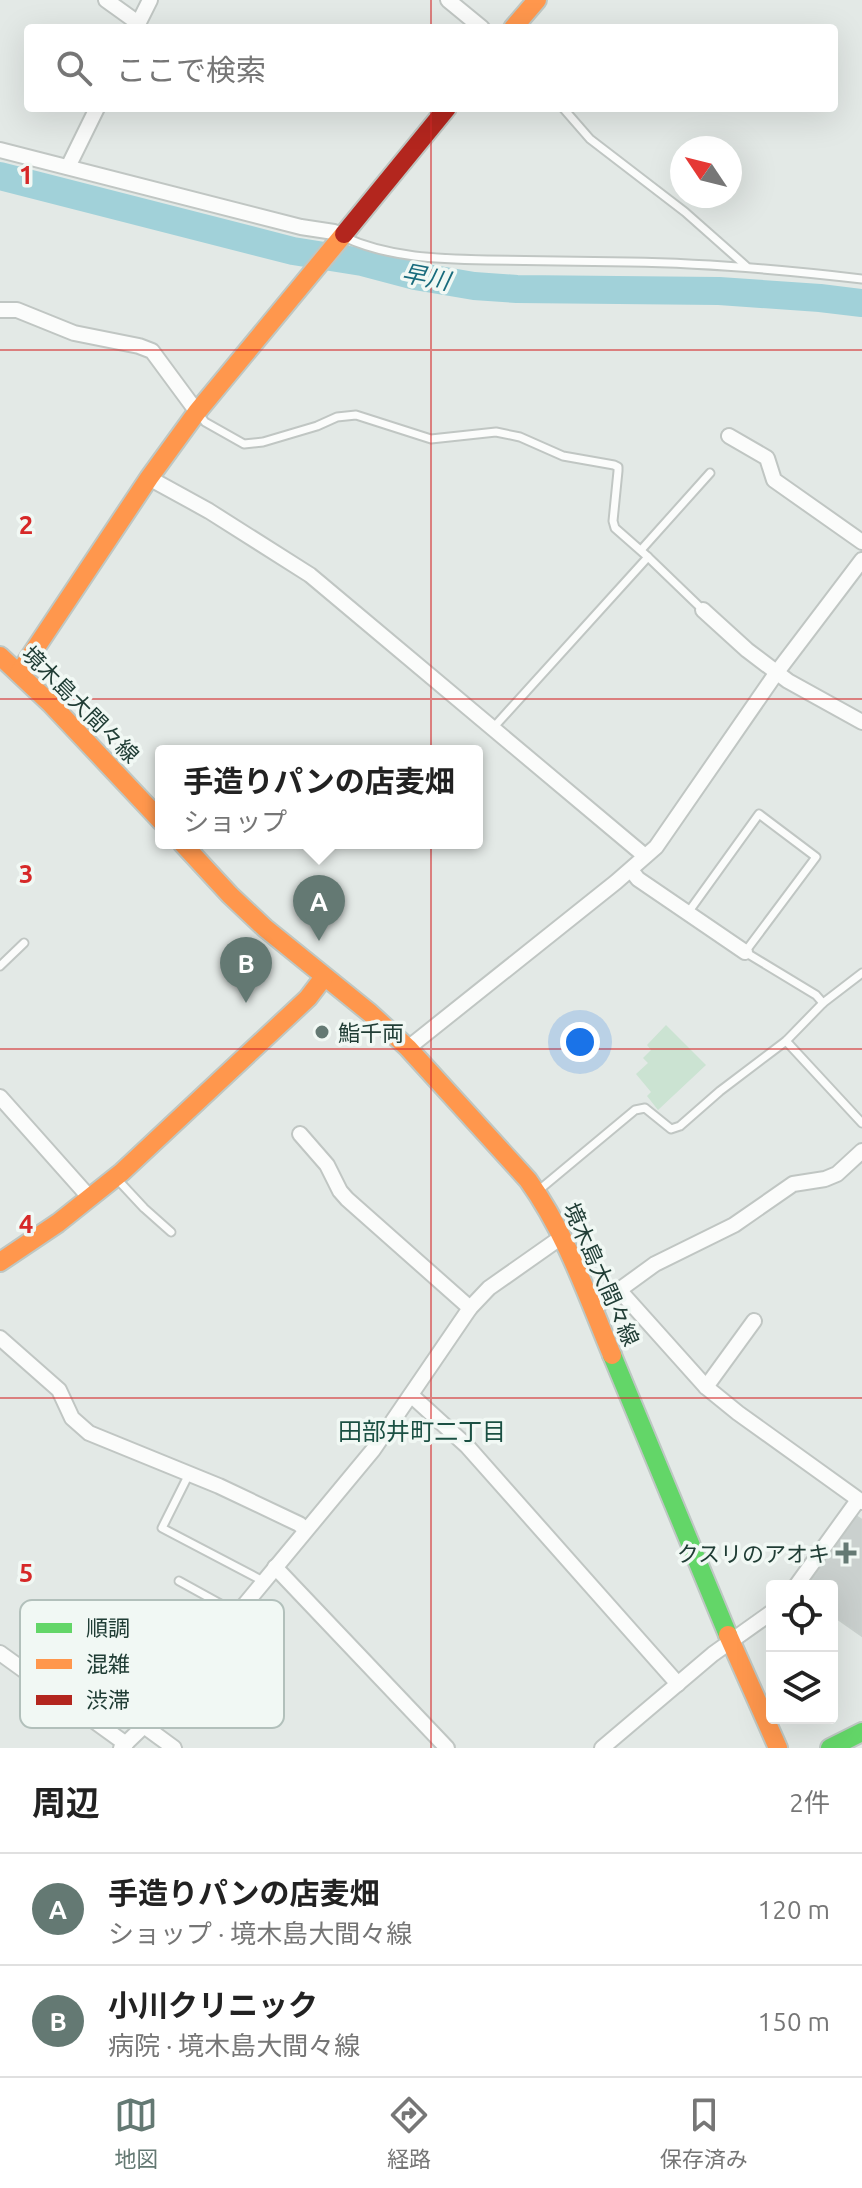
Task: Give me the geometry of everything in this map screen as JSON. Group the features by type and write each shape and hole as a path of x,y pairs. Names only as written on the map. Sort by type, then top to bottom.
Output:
{"main road":[{"path":"516,24 537,0"},
{"path":"19,673 149,478 197,412 444,112"},
{"name":"境木島大間々線","path":"0,656 155,815"},
{"name":"境木島大間々線","path":"193,849 249,913 408,1048 483,1128 537,1192 563,1236 778,1748"},
{"path":"0,1262 58,1223 115,1177 308,998 324,977"},
{"path":"830,1748 862,1732"}],"street":[{"path":"106,0 135,24"},
{"path":"138,24 150,0"},
{"path":"448,0 477,24"},
{"path":"68,167 95,112"},
{"path":"0,150 301,227 334,232 341,239"},
{"path":"0,310 17,310 74,333 152,351 197,412"},
{"path":"729,436 767,458 774,480 862,542"},
{"path":"149,478 209,511 310,575 645,856"},
{"path":"408,1048 656,847 777,672 862,560"},
{"path":"703,610 747,650 788,681 862,722"},
{"path":"631,870 638,879 745,952"},
{"path":"0,1097 90,1198"},
{"path":"300,1134 327,1165 347,1199 470,1308"},
{"path":"593,1309 655,1264 734,1225 793,1184 837,1174 862,1151"},
{"path":"248,1600 373,1450 470,1308 489,1288 563,1236"},
{"path":"620,1291 706,1387 860,1501 801,1580"},
{"path":"706,1387 754,1321"},
{"path":"0,1338 59,1390 72,1418 89,1433 189,1474 305,1529"},
{"path":"411,1395 475,1455 678,1684"},
{"path":"275,1567 447,1748"},
{"path":"602,1748 713,1654 766,1616"},
{"path":"0,1653 20,1668"},
{"path":"100,1728 124,1746 142,1728"},
{"path":"147,1728 174,1748"}],"lane":[{"path":"566,112 590,139 685,212 746,266"},
{"path":"341,239 400,254 454,259 746,266 862,279"},
{"path":"197,412 205,422 244,444 263,442 337,417 356,415 431,439 496,432 520,437 563,456 614,465 618,471 613,524 703,610"},
{"path":"641,550 710,473"},
{"path":"493,728 648,557"},
{"path":"687,914 759,814 816,857 745,952 816,995 823,1003"},
{"path":"0,966 24,943"},
{"path":"537,1192 635,1110 645,1108 666,1126 676,1129 786,1041 823,1003 862,973"},
{"path":"786,1041 862,1123"},
{"path":"115,1177 171,1232"},
{"path":"189,1474 162,1528 263,1581"},
{"path":"179,1581 213,1600"}],"green space":[{"path":"666,1025 706,1065 658,1110 647,1096 651,1092 636,1074 648,1063 643,1058 651,1050 647,1045"}],"building":[{"name":"クスリのアオキ","path":"856,1516 862,1520 862,1636 838,1619 838,1580 812,1580"}],"waterway":[{"name":"早川","path":"0,176 293,251 474,286 719,291 862,303"}],"traffic: fast":[{"path":"612,1355 728,1635"},
{"path":"830,1748 862,1732"}],"traffic: slow":[{"path":"516,24 537,0"},
{"path":"19,673 149,478 197,412 344,234"},
{"path":"0,656 51,704 155,815"},
{"path":"188,849 265,928 408,1048 528,1180 565,1243 612,1355"},
{"path":"0,1262 58,1223 122,1172 308,998 324,977"},
{"path":"728,1635 778,1748"}],"traffic: jam":[{"path":"344,234 444,112"}],"place":[{"name":"手造りパンの店麦畑","path":"319,941"},
{"name":"小川クリニック","path":"246,1003"},
{"name":"鮨千両","path":"322,1032"},
{"name":"クスリのアオキ","path":"846,1553"}],"district":[{"name":"田部井町二丁目","path":"422,1431"}]}
